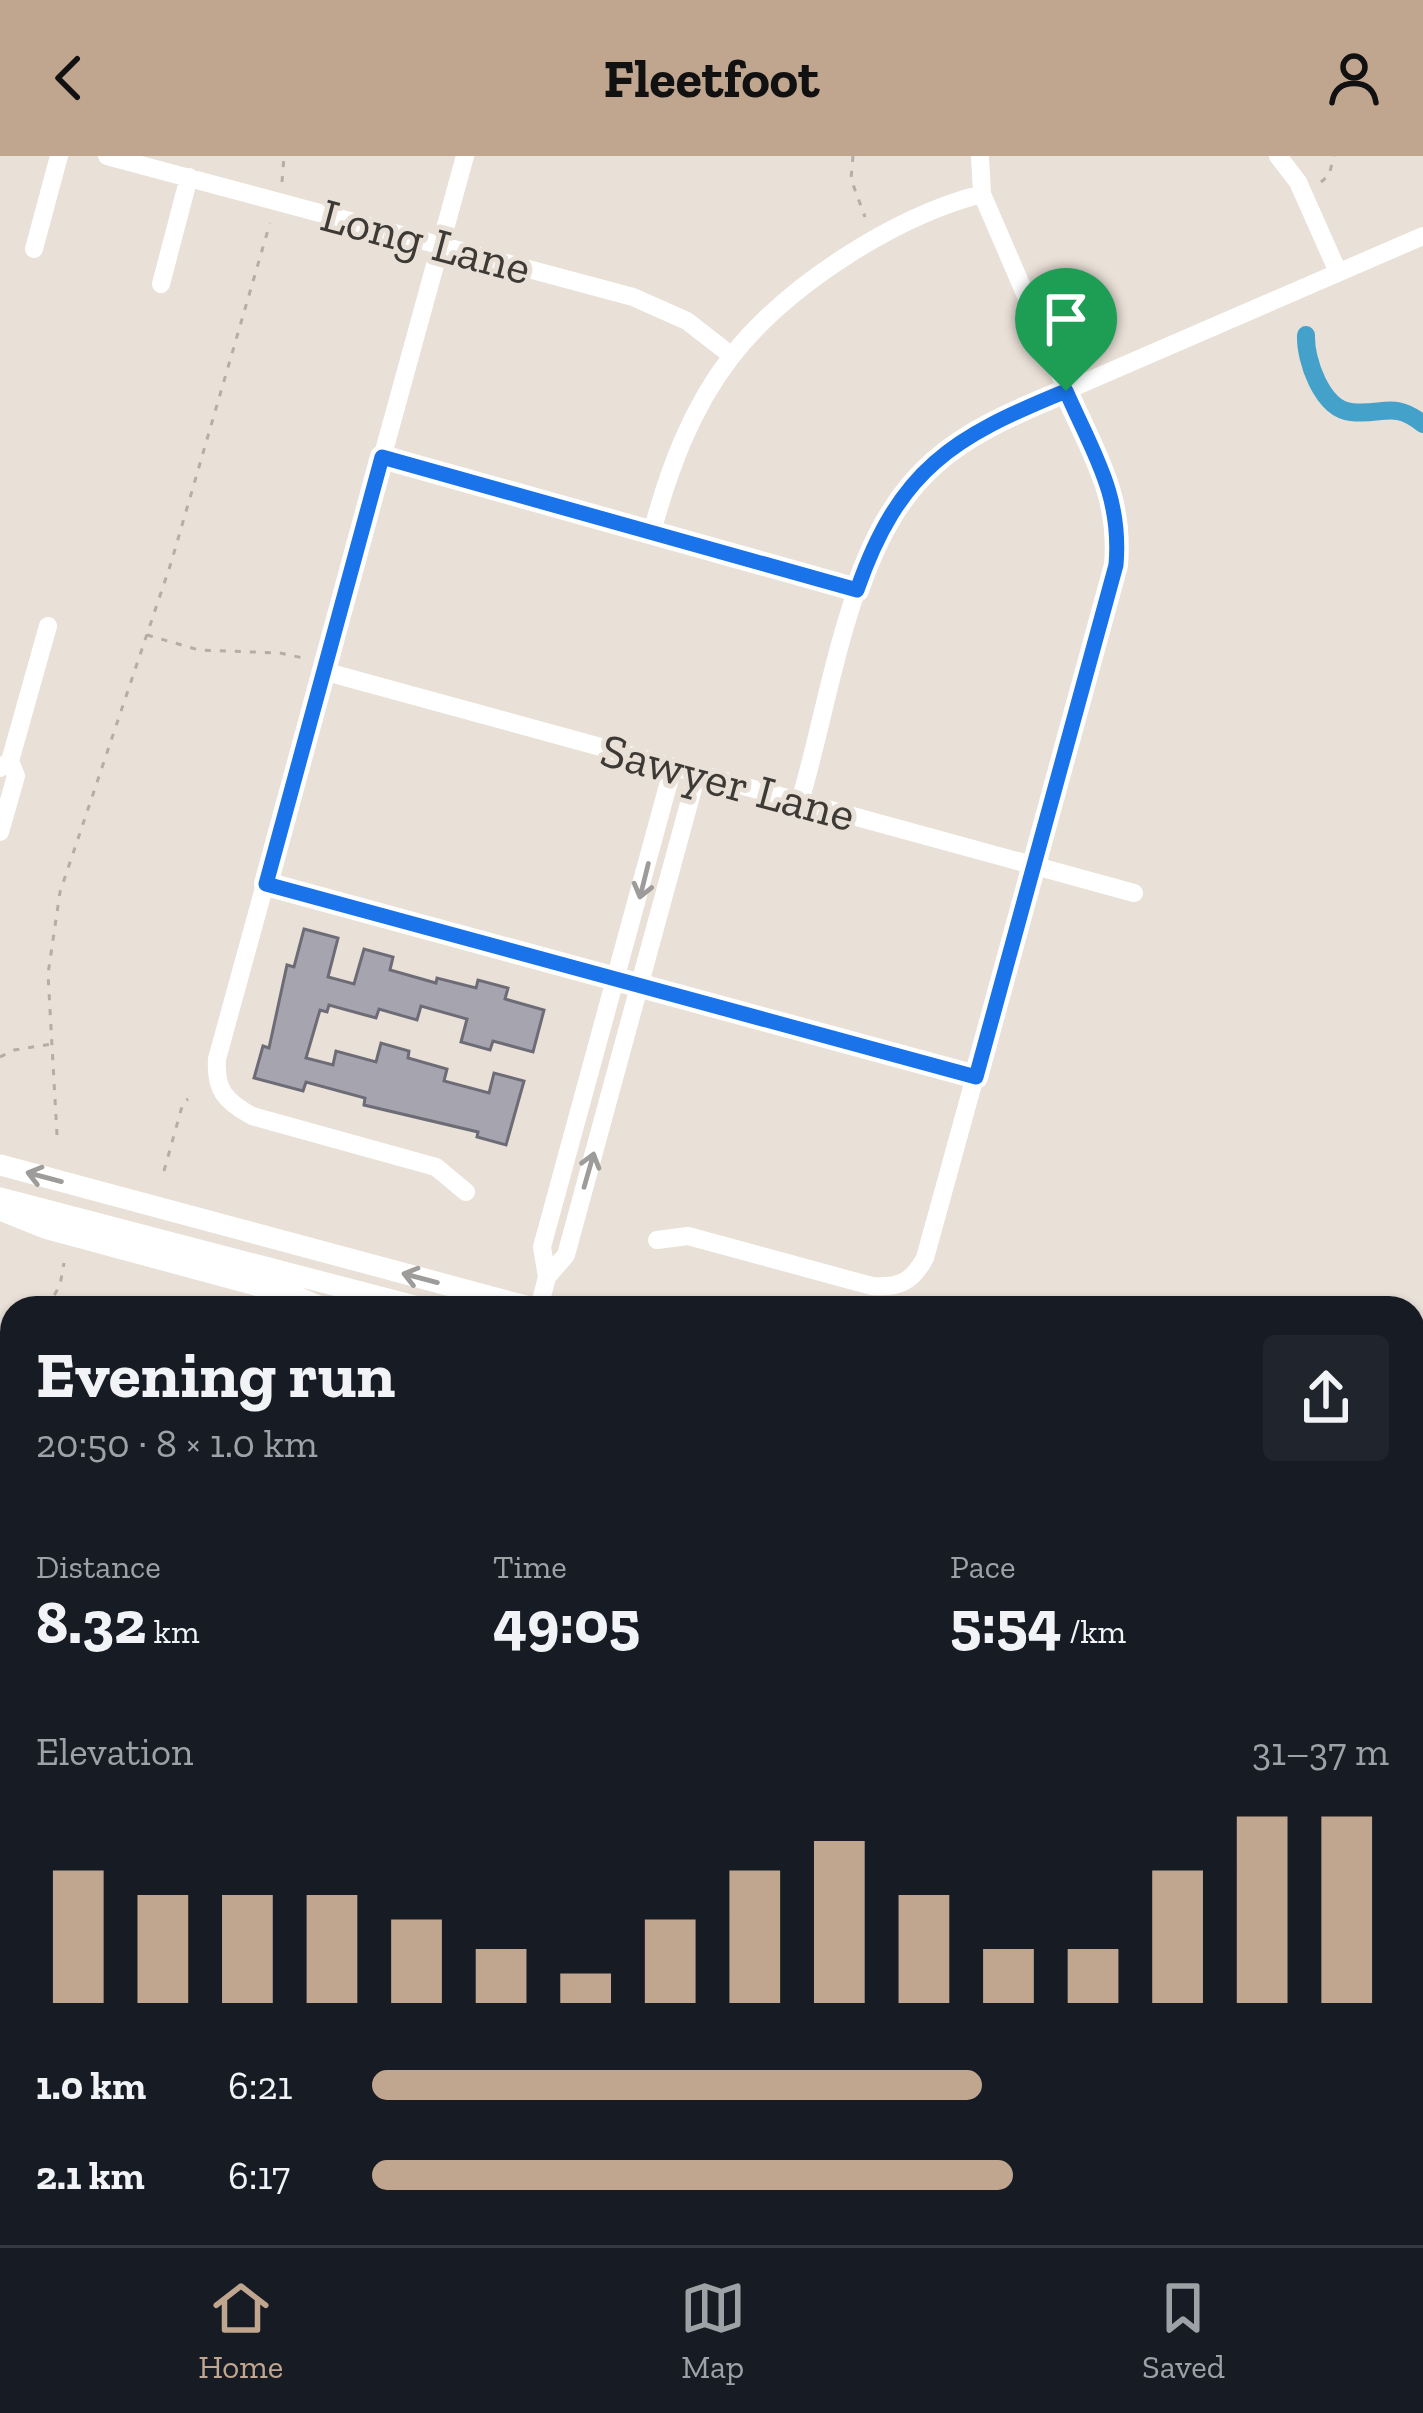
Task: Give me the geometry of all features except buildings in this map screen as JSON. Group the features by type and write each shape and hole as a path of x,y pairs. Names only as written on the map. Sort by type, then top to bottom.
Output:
{"main road":[{"path":"0,1165 491,1296"},
{"path":"0,1198 376,1296"},
{"path":"0,1210 45,1228 296,1296"}],"street":[{"path":"34,249 59,156"},
{"name":"Long Lane","path":"107,156 177,168 633,297 687,320 732,356"},
{"path":"464,156 382,457 317,665 266,884 217,1059 220,1091 230,1104 252,1117 436,1167 466,1192"},
{"path":"657,1240 688,1236 872,1286 906,1283 926,1258 1116,565 1119,529 1114,500 982,194 980,156"},
{"path":"1278,156 1298,182 1338,272"},
{"path":"161,284 177,168"},
{"path":"652,532 670,466 692,418 732,356 842,258 889,231 982,194"},
{"path":"800,801 857,590 875,541 898,501 930,464 968,435 1423,236"},
{"path":"382,457 857,590"},
{"path":"0,832 16,776 6,753 48,626"},
{"name":"Sawyer Lane","path":"317,665 1134,893"},
{"path":"547,1277 542,1247 673,767"},
{"path":"540,1296 547,1277 566,1255 698,774"},
{"path":"266,884 976,1077"}],"path":[{"path":"282,182 284,156"},
{"path":"853,156 851,178 865,217"},
{"path":"1321,182 1329,175 1334,156"},
{"path":"57,1136 48,974 60,892 147,635 270,223"},
{"path":"147,635 199,650 280,653 317,665"},
{"path":"0,1057 53,1043"},
{"path":"164,1171 188,1099"},
{"path":"54,1296 64,1263"}],"waterway":[{"path":"1306,335 1312,370 1324,393 1341,409 1388,410 1423,424"}],"route":[{"path":"1066,391 1114,500 1119,529 1116,565 976,1077 266,884 382,457 857,590 875,541 898,501 930,464 968,435 1066,391"}]}
